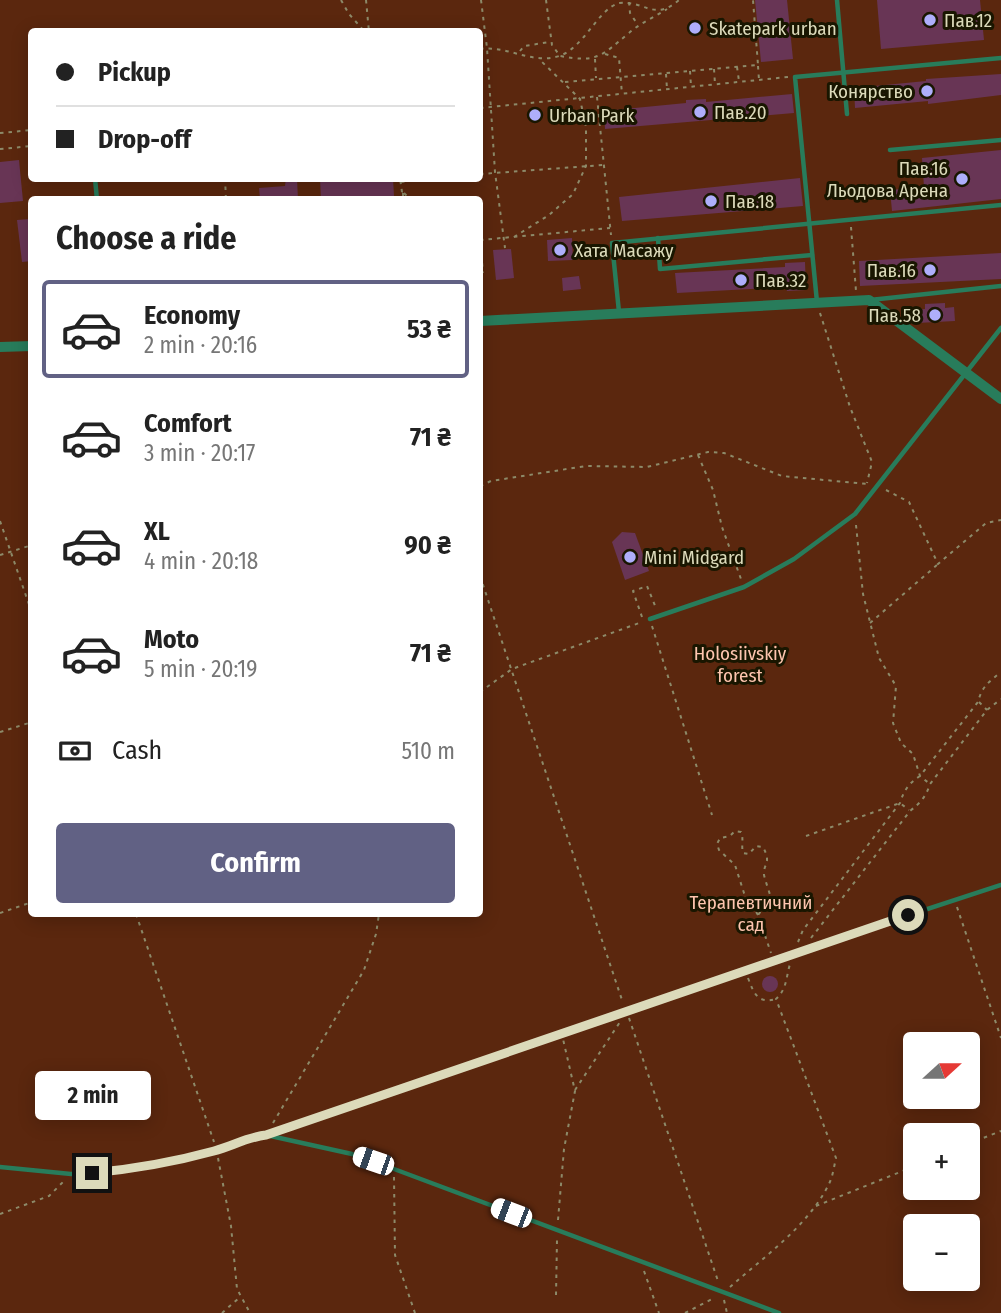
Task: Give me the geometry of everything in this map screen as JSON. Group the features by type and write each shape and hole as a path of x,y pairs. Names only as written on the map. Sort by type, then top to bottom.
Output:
{"street":[{"path":"483,321 869,300 1001,399"},
{"path":"0,347 28,346"}],"lane":[{"path":"837,0 847,114"},
{"path":"817,303 794,77 1001,58"},
{"path":"890,150 1001,140"},
{"path":"619,312 612,243 1001,205"},
{"path":"658,238 660,269 812,255"},
{"path":"869,300 1001,286"},
{"path":"650,619 744,587 794,559 855,514 1001,328"},
{"path":"0,1167 71,1174 134,1169 217,1150 793,953 1001,885"},
{"path":"266,1135 352,1154 779,1313"}],"path":[{"path":"341,0 349,14 363,28"},
{"path":"366,0 367,28"},
{"path":"481,0 495,172 505,248"},
{"path":"545,0 551,42 560,56"},
{"path":"539,59 560,56 583,60 604,54 639,26 679,0"},
{"path":"753,0 759,80"},
{"path":"560,56 572,49 616,3 629,1 657,10 671,7"},
{"path":"629,1 630,13 639,26"},
{"path":"742,30 755,28"},
{"path":"519,53 524,46 551,42"},
{"path":"483,49 498,48 539,59 580,99 586,127 586,166 573,194 549,215 513,237"},
{"path":"604,54 619,58 622,95"},
{"path":"595,57 596,79"},
{"path":"565,82 758,65"},
{"path":"737,67 739,82"},
{"path":"714,69 715,85"},
{"path":"690,71 691,87"},
{"path":"666,73 667,90"},
{"path":"483,108 794,77"},
{"path":"597,97 612,243"},
{"path":"0,133 28,130"},
{"path":"0,149 28,146"},
{"path":"483,174 603,165"},
{"path":"400,182 402,196"},
{"path":"400,196 402,192"},
{"path":"402,192 406,196"},
{"path":"850,220 857,299"},
{"path":"483,240 611,228"},
{"path":"483,485 491,481 586,466 647,467 708,452 724,453 782,475 867,484 872,462 850,407 817,303"},
{"path":"698,454 713,490 722,527 744,587"},
{"path":"879,486 909,502 938,564"},
{"path":"855,514 863,594 879,658 896,686 893,723 901,743 913,754 920,776 930,784"},
{"path":"870,623 986,523 1001,520"},
{"path":"0,521 28,601"},
{"path":"0,555 28,546"},
{"path":"483,585 727,1313"},
{"path":"483,690 512,669 643,621 633,591 647,586 658,616"},
{"path":"650,619 712,815"},
{"path":"745,971 753,993 760,1000 767,1002 783,993 793,953 803,930 900,803 910,782 920,776 978,702 981,691 989,680 1000,674"},
{"path":"808,940 909,811 919,804 930,784 987,710 1001,699"},
{"path":"978,702 987,710"},
{"path":"0,733 28,723"},
{"path":"900,803 909,811"},
{"path":"806,836 900,803"},
{"path":"758,915 771,898 764,874 767,856 763,847 755,846 749,854 743,853 741,845 744,839 741,832 734,831 730,836 720,838 719,850 735,865 744,893 758,915 774,960"},
{"path":"954,900 1001,1038"},
{"path":"0,913 28,903"},
{"path":"137,917 217,1150 237,1289 250,1313"},
{"path":"266,1135 365,970 379,917"},
{"path":"685,1313 722,1293 786,1238 815,1206 830,1182 836,1158 776,999"},
{"path":"556,1295 557,1231 564,1149 575,1091 626,1011"},
{"path":"561,1034 575,1091"},
{"path":"980,1139 1001,1131"},
{"path":"394,1169 396,1255 415,1313"},
{"path":"815,1206 903,1171"},
{"path":"0,1214 49,1196 71,1174"},
{"path":"641,1262 659,1313"},
{"path":"222,1313 241,1296"},
{"path":"696,1313 698,1307"}],"green space":[{"name":"Holosiivskiy forest","path":"0,0 1001,0 1001,1313 0,1313"}],"building":[{"path":"755,0 787,0 793,59 761,62"},
{"name":"Пав.12","path":"877,0 980,0 984,40 881,49"},
{"name":"Конярство","path":"1001,74 1001,95 928,104 928,101 855,108 854,88 926,79"},
{"name":"Пав.20","path":"792,94 794,113 605,129 604,111 686,103 686,100 706,99 706,102"},
{"name":"Пав.16 Льодова Арена","path":"1001,150 1001,199 892,211 890,190 924,187 922,158"},
{"path":"19,160 23,201 0,203 0,162"},
{"name":"Пав.18","path":"800,178 803,206 622,221 619,197"},
{"path":"286,182 297,182 298,196 260,196 259,188 285,186"},
{"path":"320,182 393,182 394,196 321,196"},
{"path":"28,219 28,261 22,262 17,220"},
{"name":"Хата Масажу","path":"572,238 573,260 548,261 547,240"},
{"path":"511,249 514,278 496,280 493,250"},
{"name":"Пав.16","path":"1001,253 1001,279 860,286 859,261"},
{"name":"Пав.32","path":"805,262 806,290 787,291 786,287 677,293 675,273 785,267 785,263"},
{"path":"579,276 581,289 563,291 562,278"},
{"name":"Пав.58","path":"945,303 945,308 954,307 955,321 917,323 916,310 925,309 925,304"},
{"name":"Mini Midgard","path":"622,532 635,533 649,571 625,580 612,542"},
{"path":"770,976 776,978 776,990 770,992 764,990 762,984 764,978"}],"place":[{"name":"Пав.12","path":"930,20"},
{"name":"Skatepark urban","path":"695,28"},
{"name":"Конярство","path":"927,91"},
{"name":"Пав.20","path":"700,112"},
{"name":"Urban Park","path":"535,115"},
{"name":"Пав.16 Льодова Арена","path":"962,179"},
{"name":"Пав.18","path":"711,201"},
{"name":"Хата Масажу","path":"560,250"},
{"name":"Пав.16","path":"930,270"},
{"name":"Пав.32","path":"741,280"},
{"name":"Пав.58","path":"935,315"},
{"name":"Mini Midgard","path":"630,557"}],"route":[{"path":"92,1173 134,1169 217,1150 266,1135 908,915"}],"park label":[{"name":"Терапевтичний сад","path":"751,913"}]}
